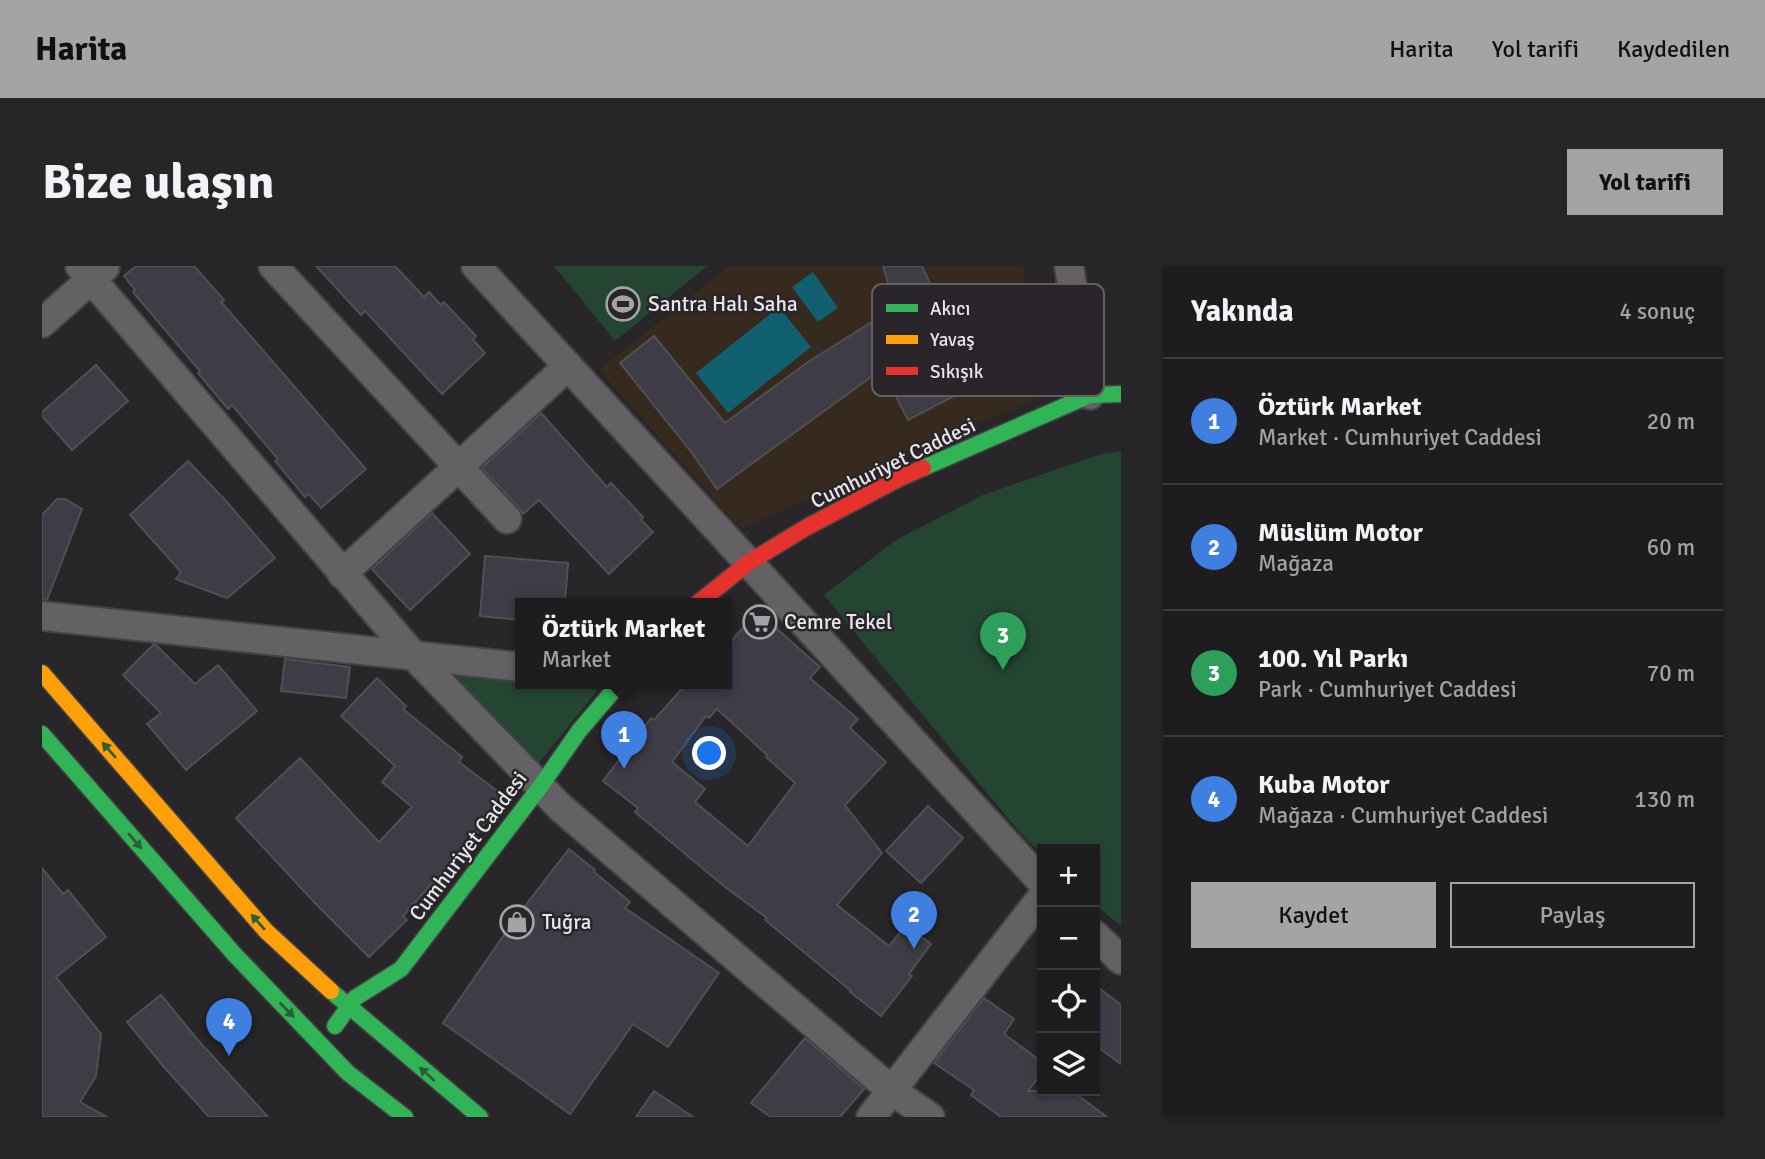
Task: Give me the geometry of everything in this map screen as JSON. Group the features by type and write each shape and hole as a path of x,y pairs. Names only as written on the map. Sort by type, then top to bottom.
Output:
{"street":[{"path":"273,266 507,519"},
{"path":"476,266 1037,877"},
{"path":"1069,266 1072,284"},
{"path":"42,323 93,270 342,574 413,655 540,787 561,808 891,1090 930,1117"},
{"path":"342,574 568,366"},
{"name":"Cumhuriyet Caddesi","path":"704,598 748,563 807,527 900,478 1088,396"},
{"path":"42,616 515,666"},
{"path":"42,673 265,931 348,1007 480,1117"},
{"name":"Cumhuriyet Caddesi","path":"321,1045 355,998 401,969 540,787 579,731 615,689"},
{"path":"42,734 234,955 321,1045 353,1068 373,1092 405,1117"},
{"path":"871,1117 1037,903"},
{"path":"1100,940 1121,960"},
{"name":"Cumhuriyet Caddesi","path":"394,995 401,969"},
{"path":"363,1108 373,1092"}],"shaded area":[{"path":"729,266 1023,266 1026,284 872,284 872,396 1041,396 741,529 599,370"}],"green space":[{"name":"Santra Halı Saha","path":"554,266 707,266 615,341"},
{"path":"1121,451 1121,926 1100,909 1100,844 1037,844 1037,849 1020,833 824,595 896,540 983,495 1098,455"},
{"path":"456,667 515,675 515,689 599,689 539,763 454,676"}],"water":[{"path":"813,272 838,308 818,322 792,287"},
{"path":"779,307 811,347 728,413 696,373"}],"building":[{"path":"136,266 194,266 224,300 221,302 366,469 321,508 309,494 305,497 275,461 278,459 232,405 228,409 198,373 200,371 133,292 135,290 124,276"},
{"path":"316,266 395,266 424,297 429,292 441,305 444,302 476,336 473,340 485,353 442,394 365,311 361,315"},
{"path":"883,266 922,266 930,284 888,284"},
{"path":"872,322 872,376 717,489 689,449 620,363 654,336 725,423 808,362"},
{"path":"96,365 128,401 72,450 42,416 42,412"},
{"path":"896,396 954,396 908,420"},
{"path":"541,413 607,487 611,483 643,517 641,520 653,532 609,574 539,500 523,514 482,468"},
{"path":"188,461 275,558 227,598 176,579 181,572 130,515"},
{"path":"57,499 65,499 82,509 47,600 42,600 42,515"},
{"path":"432,513 470,554 410,610 372,569"},
{"path":"485,556 568,563 565,598 515,598 515,619 480,616"},
{"path":"758,612 820,667 810,678 858,719 850,728 886,762 845,805 882,853 837,905 889,946 906,925 931,944 909,974 912,976 881,1016 765,920 767,918 725,887 635,812 638,808 603,781 651,718 654,720 682,689 732,689 732,640","holes":["717,709 767,755 766,757 795,783 748,846 695,802 705,789 672,762 706,716 709,718"]},
{"path":"153,645 195,684 218,665 257,711 186,770 147,724 161,713 123,675"},
{"path":"285,659 350,667 346,698 281,691"},
{"path":"377,678 406,706 403,709 462,757 459,762 505,797 452,866 449,864 403,916 407,920 369,957 236,818 300,758 379,842 412,807 382,782 395,766 341,716"},
{"path":"928,806 963,838 921,883 886,851"},
{"path":"569,849 630,902 625,908 719,973 668,1047 633,1024 570,1114 443,1023 515,919"},
{"path":"42,868 63,894 68,890 106,937 56,977 101,1034 96,1076 80,1102 107,1117 42,1117"},
{"path":"1100,989 1121,1005 1121,1064 1100,1049"},
{"path":"161,995 268,1117 209,1117 164,1067 127,1022"},
{"path":"984,998 1014,1019 1004,1034 1037,1058 1037,1079 1028,1091 1037,1091 1037,1096 1079,1096 1107,1117 1001,1117 971,1095 974,1090 934,1063"},
{"path":"805,1038 864,1089 840,1117 771,1117 751,1103"},
{"path":"654,1091 693,1117 636,1117"}],"traffic: fast":[{"path":"1104,395 1121,394"},
{"path":"923,468 1088,396"},
{"path":"335,1026 355,998 401,969 540,787 579,731 615,689"},
{"path":"42,734 235,955 348,1073 405,1117"},
{"path":"331,991 480,1117"}],"traffic: slow":[{"path":"42,673 266,931 331,991"}],"traffic: jam":[{"path":"704,598 748,563 807,527 923,468"}],"place":[{"name":"Santra Halı Saha","path":"623,304"},
{"name":"Cemre Tekel","path":"760,622"},
{"name":"100. Yıl Parkı","path":"1003,670"},
{"name":"Öztürk Market","path":"624,769"},
{"name":"Tuğra","path":"517,922"},
{"name":"Müslüm Motor","path":"914,949"},
{"name":"Kuba Motor","path":"229,1056"}]}
